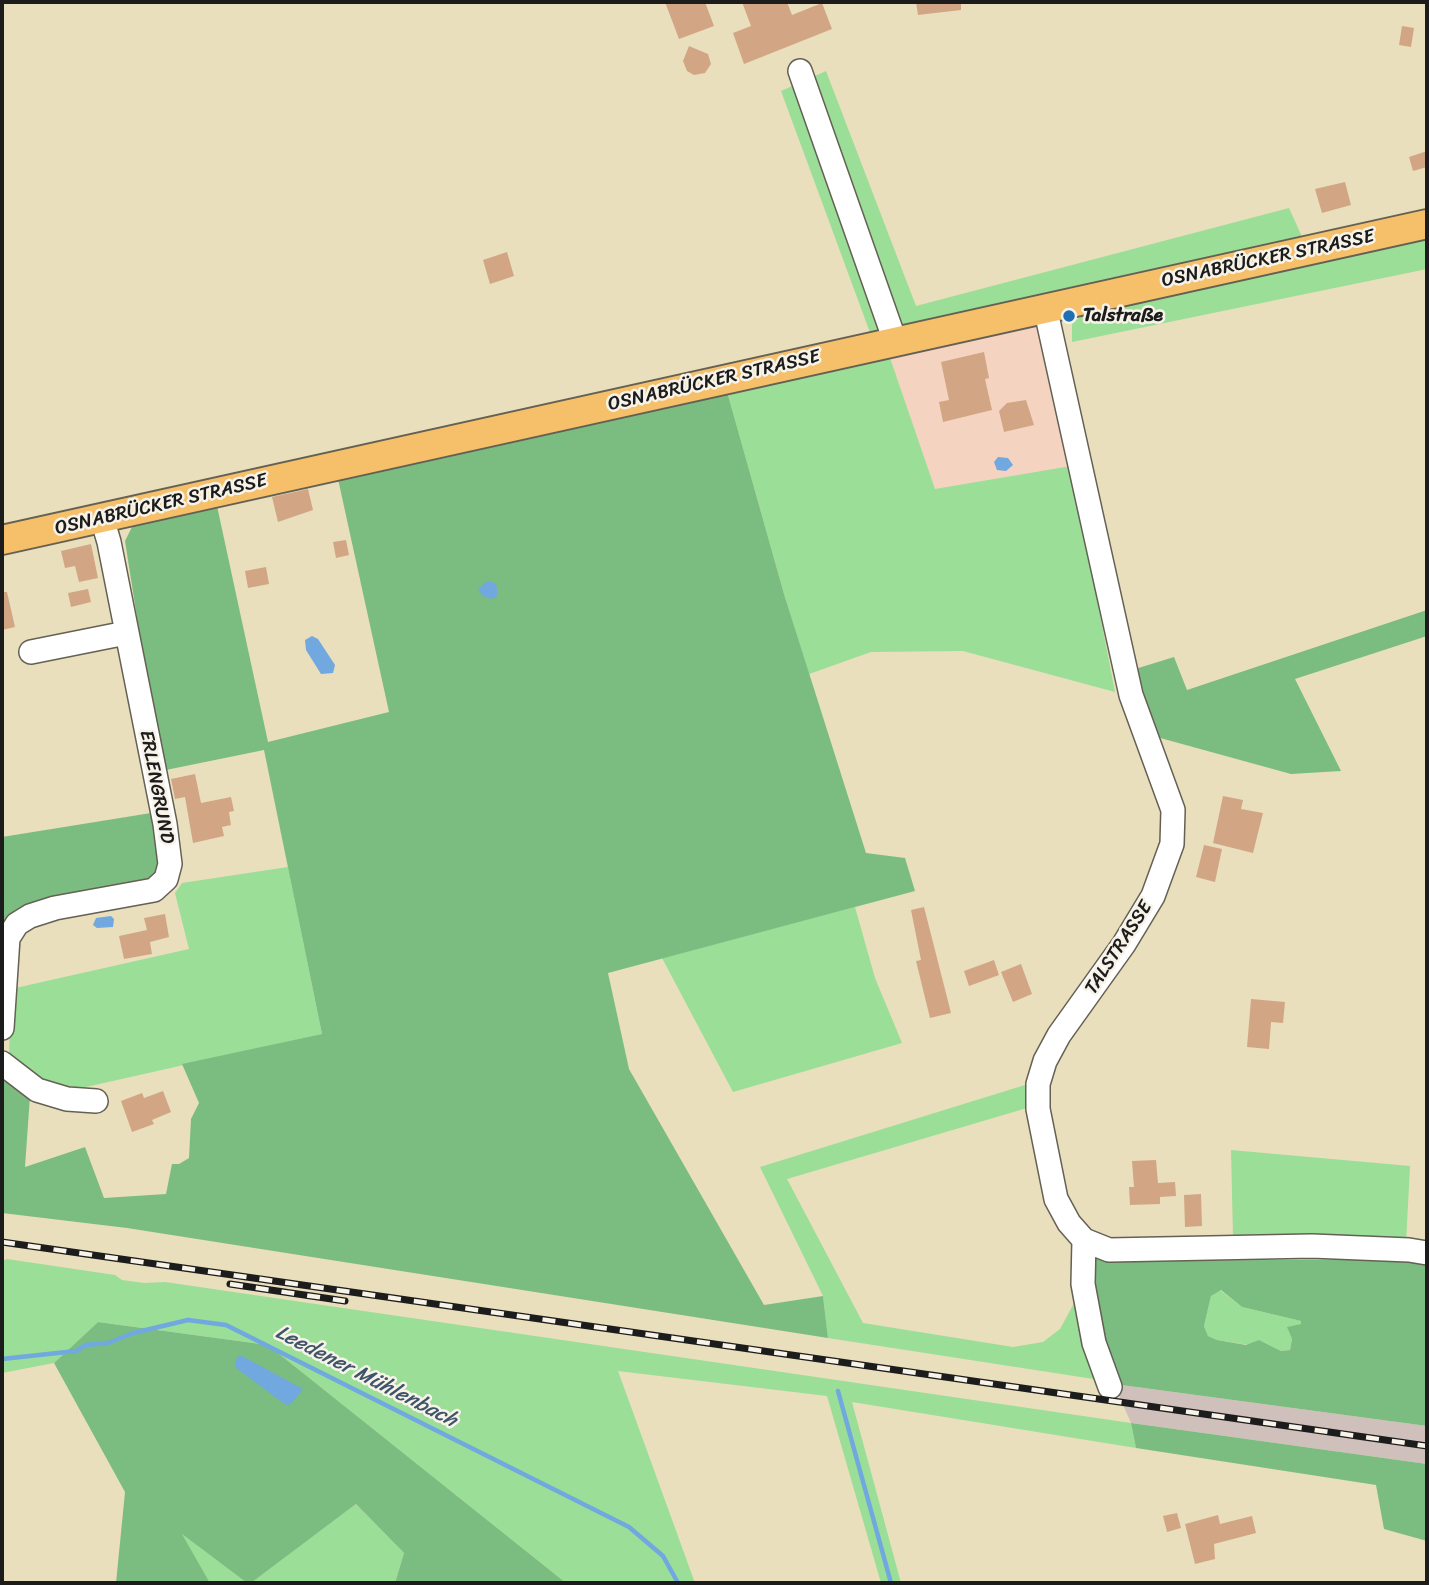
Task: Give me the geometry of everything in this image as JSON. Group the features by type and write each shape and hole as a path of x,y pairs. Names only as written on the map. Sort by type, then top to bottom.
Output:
{"main road":[{"name":"OSNABRÜCKER STRASSE","path":"2,540 1427,224"}],"street":[{"path":"800,71 895,341"},
{"name":"TALSTRASSE","path":"1045,307 1131,695 1173,810 1172,844 1153,896 1124,944 1059,1035 1045,1061 1038,1084 1038,1110 1056,1199 1069,1223 1084,1240"},
{"name":"ERLENGRUND","path":"2,1028 8,938 17,925 30,916 55,908 154,891 166,879 170,864 165,824 102,518"},
{"path":"31,652 126,633"},
{"path":"2,1063 37,1090 67,1099 96,1101"},
{"path":"1110,1387 1094,1343 1083,1284 1084,1240 1109,1250 1312,1246 1427,1253"}],"shaded area":[{"path":"1039,322 1071,466 935,489 888,352"},
{"path":"1114,1384 1427,1426 1427,1464 1131,1423"}],"green space":[{"path":"826,71 916,306 1289,208 1303,239 872,338 781,91"},
{"path":"1427,239 1427,269 1072,342 1072,324 1087,311"},
{"path":"888,352 935,489 1071,466 1115,692 963,651 871,652 809,674 726,388"},
{"path":"726,388 784,594 866,853 905,858 915,891 608,973 629,1069 764,1305 823,1296 828,1338 127,1228 2,1213 2,1074 30,1096 25,1167 85,1147 104,1198 166,1194 172,1164 179,1164 189,1158 191,1119 199,1103 182,1064 322,1034 264,750 161,771 125,541 133,525 217,506 268,742 389,712 338,479"},
{"path":"1427,610 1427,636 1295,679 1341,771 1291,774 1153,736 1132,670 1174,657 1187,690"},
{"path":"151,813 160,859 157,874 141,884 2,923 2,837"},
{"path":"288,867 322,1034 77,1089 60,1088 42,1082 9,1057 11,989 189,949 175,893 182,883"},
{"path":"855,907 875,978 902,1043 733,1092 662,958"},
{"path":"1025,1085 1027,1108 787,1179 863,1323 1013,1347 1043,1342 1060,1329 1078,1296 1100,1380 828,1338 823,1296 760,1167"},
{"path":"1231,1150 1410,1166 1406,1243 1233,1237"},
{"path":"1094,1255 1121,1261 1416,1259 1427,1262 1427,1426 1114,1384 1088,1288","holes":["1221,1290 1242,1307 1301,1321 1301,1324 1287,1327 1292,1339 1290,1350 1281,1351 1259,1340 1246,1345 1208,1336 1204,1326 1211,1296"]},
{"path":"7,1259 115,1275 122,1280 165,1282 1131,1423 1136,1448 852,1402 901,1583 881,1583 827,1396 618,1371 695,1583 566,1583 268,1345 98,1322 54,1363 2,1373 2,1261"},
{"path":"1220,1290 1242,1307 1301,1321 1301,1324 1288,1329 1292,1339 1290,1350 1281,1351 1259,1340 1249,1345 1208,1336 1204,1326 1211,1296"},
{"path":"98,1322 268,1345 566,1583 395,1583 404,1553 356,1504 251,1583 247,1583 182,1534 210,1583 116,1583 125,1492 54,1363"},
{"path":"1131,1423 1427,1464 1427,1541 1384,1529 1376,1485 1136,1448"},
{"path":"356,1504 404,1553 395,1583 251,1583"},
{"path":"181,1533 247,1583 210,1583"}],"water":[{"path":"998,457 1008,458 1013,465 1006,471 997,470 994,462"},
{"path":"487,581 495,583 497,587 497,596 492,599 483,596 478,589"},
{"path":"312,636 318,639 335,665 333,673 321,674 306,650 305,640"},
{"path":"111,916 114,919 113,927 97,928 93,925 96,918"},
{"path":"240,1355 303,1389 291,1404 286,1405 236,1368 235,1360"}],"building":[{"path":"665,2 705,2 714,26 679,39"},
{"path":"742,2 787,2 792,15 822,3 832,29 744,64 733,33 751,26"},
{"path":"916,2 961,2 961,10 918,15"},
{"path":"1402,26 1414,28 1411,47 1399,45"},
{"path":"689,46 708,54 711,64 705,73 694,75 687,71 683,61"},
{"path":"1427,151 1427,167 1413,171 1409,157"},
{"path":"1345,182 1351,205 1322,213 1315,189"},
{"path":"507,252 514,276 490,284 483,260"},
{"path":"984,352 989,378 985,379 992,410 943,422 939,402 949,400 941,362"},
{"path":"1026,400 1034,425 1004,432 999,411 1007,403"},
{"path":"308,489 313,510 278,522 272,497"},
{"path":"346,540 349,555 336,558 333,542"},
{"path":"91,544 98,578 79,582 75,566 65,568 61,551"},
{"path":"266,567 269,584 248,588 245,571"},
{"path":"88,589 91,602 71,607 68,593"},
{"path":"2,592 7,592 15,627 2,630"},
{"path":"195,774 201,803 231,797 234,811 229,812 231,825 222,827 224,836 193,843 185,797 175,799 171,779"},
{"path":"1223,796 1243,800 1241,809 1263,813 1253,853 1213,843"},
{"path":"1204,845 1222,849 1215,882 1196,877"},
{"path":"924,907 951,1013 930,1018 916,961 921,960 911,910"},
{"path":"165,914 169,937 150,942 152,954 124,959 119,936 147,930 144,918"},
{"path":"994,960 999,975 969,986 964,971"},
{"path":"1021,964 1032,994 1013,1002 1001,972"},
{"path":"1251,999 1285,1002 1283,1023 1271,1022 1269,1049 1247,1047"},
{"path":"163,1091 171,1112 152,1120 154,1124 132,1132 121,1101 142,1093 144,1098"},
{"path":"1156,1160 1158,1183 1175,1182 1176,1196 1160,1197 1160,1204 1130,1205 1129,1187 1134,1187 1132,1161"},
{"path":"1201,1194 1202,1226 1185,1227 1184,1195"},
{"path":"1177,1513 1181,1528 1167,1532 1163,1516"},
{"path":"1218,1515 1220,1524 1252,1516 1256,1533 1214,1544 1215,1559 1195,1564 1185,1524"}],"waterway":[{"name":"Leedener Mühlenbach","path":"2,1359 76,1351 86,1345 108,1343 133,1333 188,1320 226,1325 629,1527 663,1556 678,1583"},
{"path":"838,1391 891,1583"}],"railway":[{"path":"2,1242 1427,1446"},
{"path":"230,1284 345,1301"}],"place":[{"name":"Talstraße","path":"1069,316"}]}
